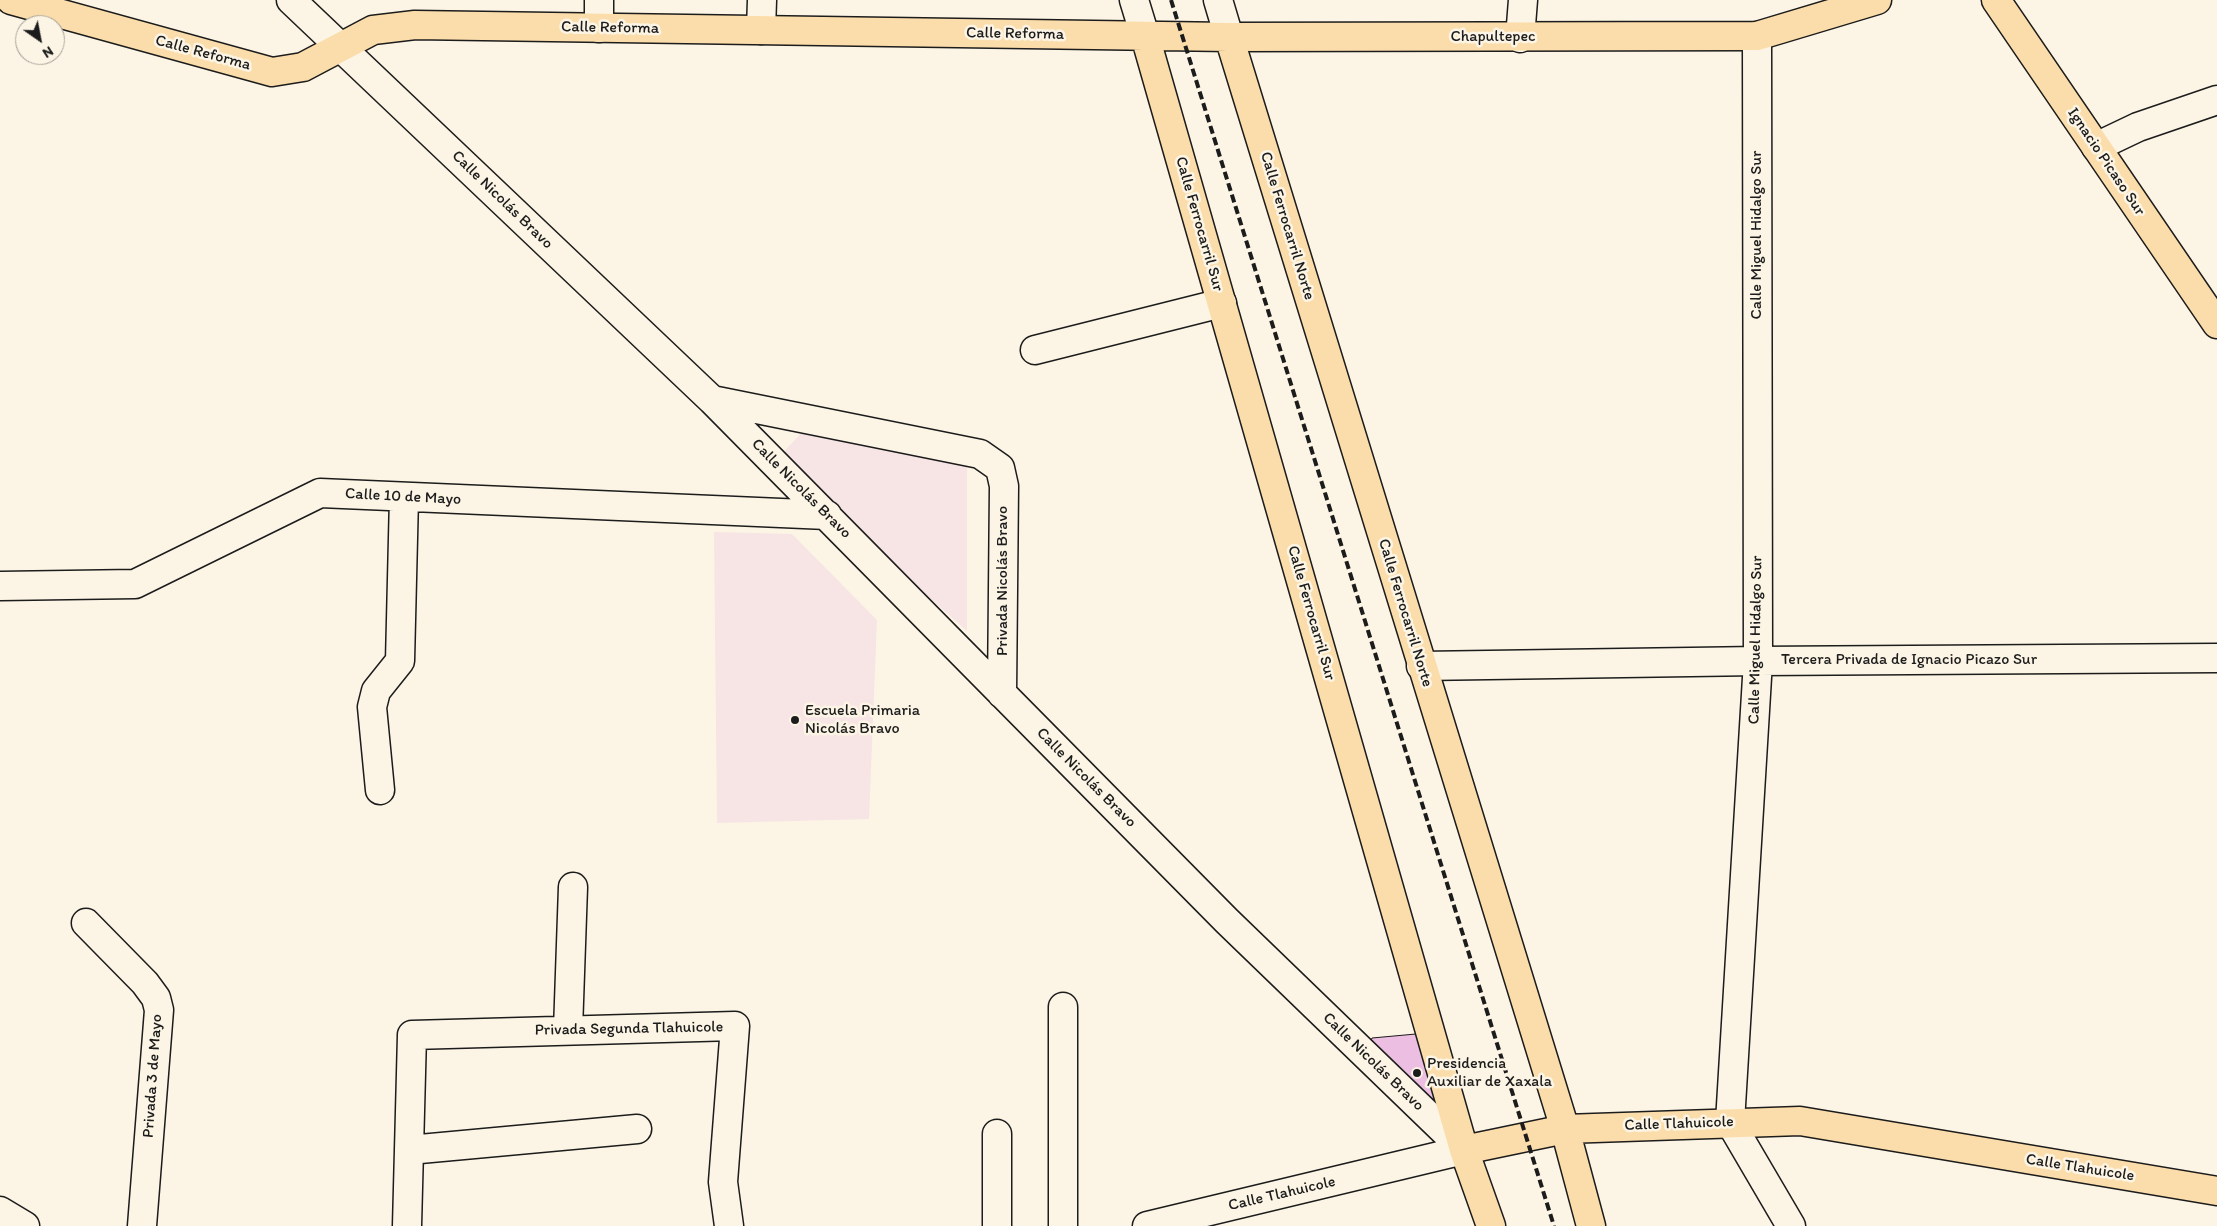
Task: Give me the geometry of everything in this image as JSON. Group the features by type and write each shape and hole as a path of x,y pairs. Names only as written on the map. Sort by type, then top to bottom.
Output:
{"main road":[{"name":"Calle Reforma","path":"11,0 272,72 302,67 342,48 373,30 415,25 1229,37"},
{"name":"Chapultepec","path":"1229,37 1520,38 1757,36 1877,0"},
{"name":"Ignacio Picaso Sur","path":"1996,0 2217,324"},
{"name":"Calle Ferrocarril Sur","path":"1145,36 1464,1150 1490,1226"},
{"name":"Calle Ferrocarril Norte","path":"1229,37 1565,1129 1591,1226"},
{"name":"Calle Tlahuicole","path":"1464,1150 1565,1129 1800,1121 2217,1190"}],"street":[{"name":"Calle Nicolás Bravo","path":"291,0 712,400 1220,914 1464,1150"},
{"path":"599,0 599,28"},
{"path":"761,30 762,0"},
{"name":"Calle Ferrocarril Sur","path":"1134,0 1145,36"},
{"name":"Calle Ferrocarril Norte","path":"1218,0 1229,37"},
{"path":"1520,38 1523,0"},
{"name":"Calle Miguel Hidalgo Sur","path":"1730,1122 1758,661 1757,36"},
{"path":"2096,147 2138,127 2217,100"},
{"path":"1035,350 1222,303"},
{"name":"Privada Nicolás Bravo","path":"712,400 980,454 1000,468 1004,486 1002,694"},
{"name":"Calle 10 de Mayo","path":"0,586 135,584 320,493 827,515"},
{"path":"380,790 372,706 376,691 400,660 404,497"},
{"name":"Tercera Privada de Ignacio Picazo Sur","path":"1422,666 1758,661 2217,658"},
{"path":"568,1030 573,887"},
{"name":"Privada 3 de Mayo","path":"86,923 145,983 156,998 159,1010 142,1226"},
{"path":"1063,1007 1063,1226"},
{"name":"Privada Segunda Tlahuicole","path":"409,1150 412,1035 735,1026 723,1182 729,1226"},
{"path":"1730,1122 1791,1226"},
{"path":"407,1226 409,1150 637,1129"},
{"path":"997,1134 997,1226"},
{"name":"Calle Tlahuicole","path":"1147,1226 1464,1150"},
{"path":"0,1211 25,1226"}],"shaded area":[{"path":"808,426 967,462 967,631 775,461"},
{"name":"Escuela Primaria Nicolás Bravo","path":"714,532 792,534 877,620 869,819 717,823"}],"building":[{"name":"Presidencia Auxiliar de Xaxala","path":"1427,1033 1442,1114 1370,1042 1372,1038"}],"railway":[{"path":"1171,0 1554,1226"}],"place":[{"name":"Escuela Primaria Nicolás Bravo","path":"795,720"},
{"name":"Presidencia Auxiliar de Xaxala","path":"1417,1073"}]}
